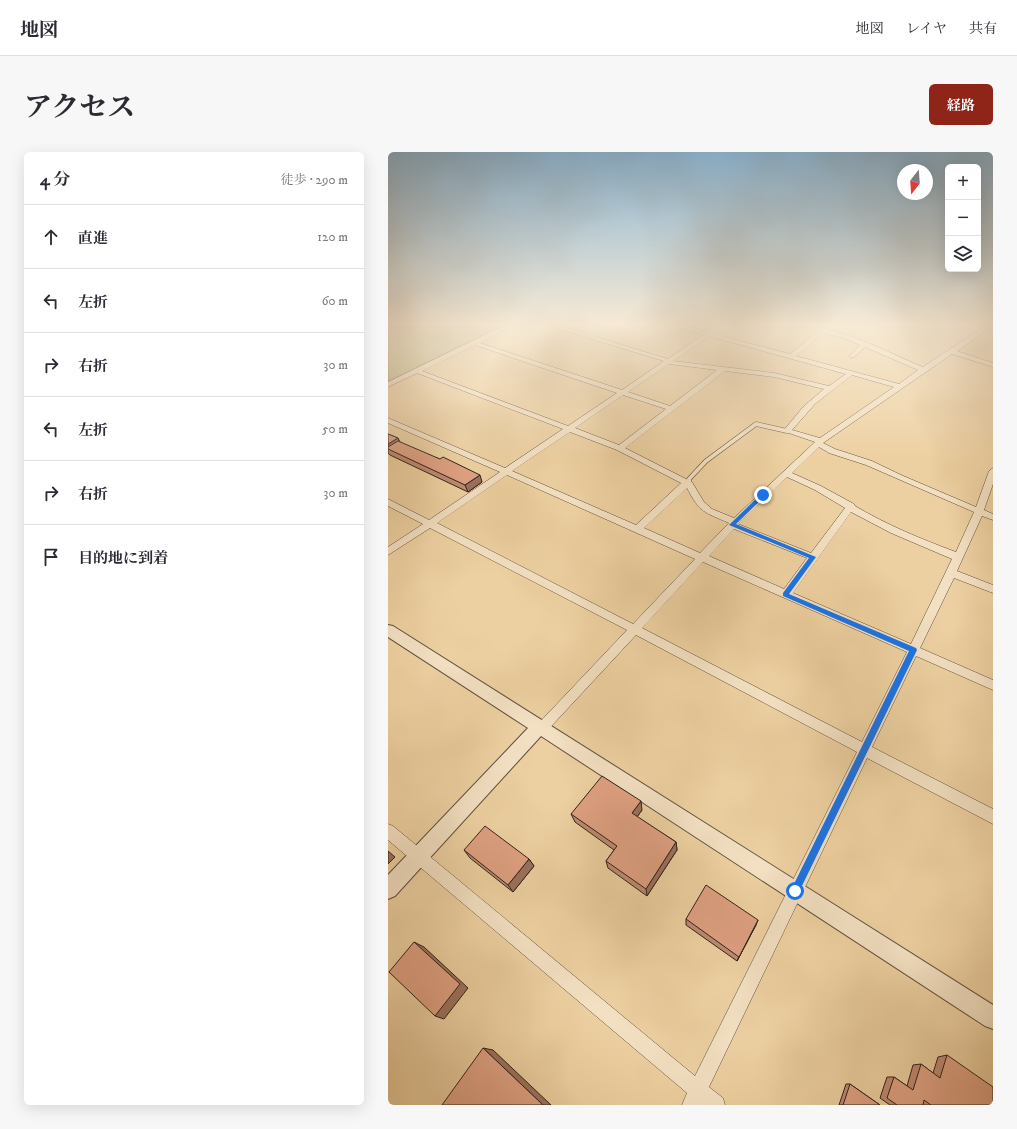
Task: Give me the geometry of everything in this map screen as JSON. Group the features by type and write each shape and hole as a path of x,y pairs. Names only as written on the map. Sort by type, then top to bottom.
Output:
{"street":[{"path":"559,370 672,409"},
{"path":"388,552 656,370"},
{"path":"620,448 721,370"},
{"path":"734,370 795,379 831,388"},
{"path":"841,370 898,386"},
{"path":"388,889 733,523 820,442 921,370"},
{"path":"388,385 417,371 620,448 688,483 700,504 708,511 813,557"},
{"path":"850,373 839,384 831,388 799,415 787,431 820,442 832,451 871,464 993,517"},
{"path":"388,420 993,685"},
{"path":"695,1098 958,559 979,512 993,471"},
{"path":"787,474 818,488 877,522 912,539 955,556 958,559"},
{"path":"637,529 688,483"},
{"path":"388,502 993,817"},
{"path":"786,594 851,506"},
{"path":"951,573 993,589"},
{"path":"388,630 993,1018"},
{"path":"388,831 695,1098 716,1105"}],"lane":[{"path":"688,483 689,479 700,467 741,434 756,424 787,431"}],"green space":[{"path":"388,370 414,370 388,383"}],"building":[{"path":"388,434 398,438 388,444"},
{"path":"398,441 440,459 443,457 480,475 465,485 388,449 388,447"},
{"path":"602,776 641,801 632,813 676,842 646,889 606,861 617,846 571,814"},
{"path":"485,826 529,859 508,885 464,850"},
{"path":"706,885 758,920 739,957 686,919"},
{"path":"414,942 460,984 435,1016 389,972"},
{"path":"483,1048 543,1105 442,1105"},
{"path":"947,1055 993,1087 993,1105 931,1105 924,1100 923,1105 897,1105 887,1098 894,1077 913,1090 921,1064 940,1078"},
{"path":"850,1084 880,1105 843,1105"}],"route":[{"path":"763,495 732,525 813,557 786,594 913,650 865,751 795,891"}]}
